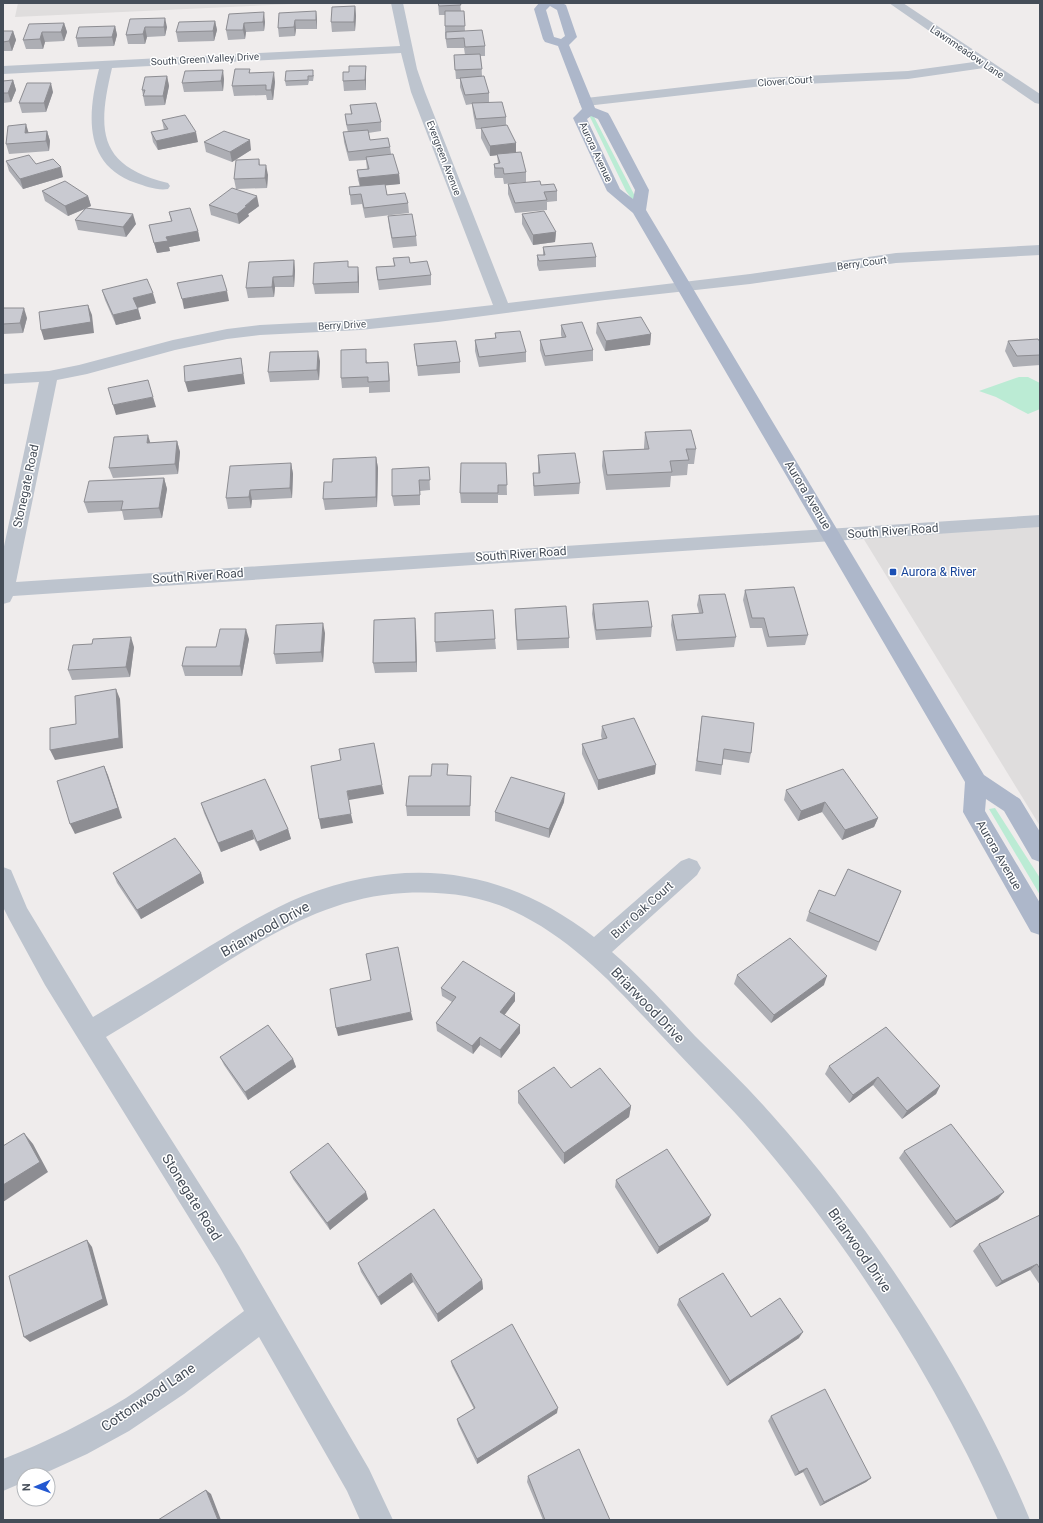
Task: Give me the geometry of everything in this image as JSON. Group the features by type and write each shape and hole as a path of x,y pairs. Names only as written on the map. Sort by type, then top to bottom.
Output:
{"main road":[{"path":"546,3 540,9 549,39 562,44 587,106"},
{"path":"554,3 562,8 571,37 562,44"},
{"name":"Aurora Avenue","path":"639,210 642,190 628,168 603,116 587,106 580,118 614,191 639,210 976,781 1012,805 1040,852"},
{"name":"Aurora Avenue","path":"976,781 974,812 1040,925"}],"street":[{"name":"Evergreen Avenue","path":"397,3 418,92 502,309"},
{"name":"Lawnmeadow Lane","path":"895,3 1040,100"},
{"name":"South Green Valley Drive","path":"3,70 407,49"},
{"path":"107,64 98,99 97,116 101,145 118,167 128,175 163,186"},
{"name":"Clover Court","path":"587,106 763,82 908,75 986,64"},
{"name":"Berry Court","path":"684,287 896,258 1040,250"},
{"name":"Berry Drive","path":"3,378 49,376 81,370 173,345 227,334 260,330 399,321 684,287"},
{"name":"Stonegate Road","path":"4,592 49,376"},
{"name":"South River Road","path":"4,592 675,544 832,535 1040,520"},
{"name":"Burr Oak Court","path":"595,952 689,868"},
{"name":"Stonegate Road","path":"3,877 17,912 54,977 229,1256 358,1480 377,1520"},
{"name":"Briarwood Drive","path":"90,1034 267,924 303,906 348,891 387,884 435,884 479,889 520,903 556,923 595,952 632,986 773,1136 842,1221 917,1334 952,1394 998,1481 1014,1520"},
{"name":"Cottonwood Lane","path":"3,1475 41,1460 118,1420 163,1390 263,1315"}],"shaded area":[{"path":"18,3 315,3 15,17"},
{"path":"1040,521 1040,826 860,533"}],"green space":[{"path":"589,115 593,115 638,202 634,202 626,191"},
{"path":"1019,377 1028,377 1040,383 1040,409 1028,414 996,397 979,391"},
{"path":"995,808 1040,878 1040,895 989,809"}],"building":[{"path":"438,3 460,3 461,5 439,6"},
{"path":"355,6 354,22 331,22 332,7"},
{"path":"316,11 316,20 295,20 294,27 278,28 279,13"},
{"path":"445,11 464,11 465,26 445,26"},
{"path":"264,12 263,22 244,23 243,30 226,30 229,14"},
{"path":"165,18 164,27 145,27 143,34 126,35 130,19"},
{"path":"215,21 213,31 176,32 179,22"},
{"path":"64,23 61,32 42,32 40,39 23,40 29,24"},
{"path":"115,26 112,37 76,38 79,27"},
{"path":"482,30 485,46 465,47 464,38 446,39 446,32"},
{"path":"3,31 13,31 9,41 3,42"},
{"path":"480,54 482,69 455,70 454,55"},
{"path":"349,66 366,66 365,80 343,81 343,72 349,72"},
{"path":"235,69 250,69 249,73 274,72 271,90 266,90 266,85 232,86"},
{"path":"223,70 221,81 182,83 185,71"},
{"path":"313,70 313,76 308,76 308,80 285,81 286,71"},
{"path":"167,76 163,96 143,96 145,90 142,90 145,77"},
{"path":"484,76 489,93 465,95 460,78"},
{"path":"13,80 8,93 3,93 3,81"},
{"path":"27,83 51,83 44,103 19,103"},
{"path":"502,102 506,117 476,119 472,103"},
{"path":"376,103 381,122 347,125 345,114 352,114 350,105"},
{"path":"185,115 196,132 156,141 151,132 168,129 162,120"},
{"path":"26,124 25,133 47,131 46,141 6,144 8,126"},
{"path":"507,125 516,143 490,146 481,128"},
{"path":"368,130 370,140 388,138 390,147 348,152 343,132"},
{"path":"224,131 250,140 230,152 204,142"},
{"path":"521,152 526,172 504,174 503,168 495,168 494,164 500,163 497,154"},
{"path":"393,154 399,174 359,178 357,170 369,169 366,157"},
{"path":"29,155 36,164 53,159 61,167 20,179 6,161"},
{"path":"259,159 259,165 266,165 265,178 234,179 236,160"},
{"path":"65,181 88,196 65,206 42,191"},
{"path":"540,181 541,185 554,184 557,191 544,192 547,200 515,203 508,184"},
{"path":"385,184 387,195 405,193 408,203 364,208 361,194 350,195 349,187"},
{"path":"232,188 257,196 237,214 209,205"},
{"path":"86,208 133,214 123,227 75,220"},
{"path":"190,208 198,231 166,237 168,241 154,243 149,225 172,221 169,212"},
{"path":"544,211 556,232 533,235 522,214"},
{"path":"412,214 416,236 392,238 388,216"},
{"path":"592,243 596,257 539,261 537,255 545,255 543,247"},
{"path":"409,257 410,263 427,261 431,275 378,280 376,267 395,266 393,258"},
{"path":"294,260 293,276 273,277 272,287 246,288 249,262"},
{"path":"348,261 348,267 358,267 358,282 313,284 314,263"},
{"path":"222,275 227,291 182,299 177,283"},
{"path":"147,279 153,293 133,298 138,309 113,315 102,290"},
{"path":"88,305 91,322 41,330 39,312"},
{"path":"3,308 24,308 20,323 3,324"},
{"path":"641,317 651,334 606,341 597,323"},
{"path":"582,322 593,350 545,356 540,340 566,337 561,325"},
{"path":"520,331 526,352 479,357 475,340 496,338 495,333"},
{"path":"1038,339 1040,342 1040,355 1017,356 1008,341"},
{"path":"456,341 460,362 417,366 414,344"},
{"path":"366,349 366,363 388,362 389,381 368,382 368,377 341,378 341,350"},
{"path":"318,351 317,370 268,372 270,352"},
{"path":"241,358 243,374 185,382 184,366"},
{"path":"148,380 153,397 113,405 108,388"},
{"path":"691,430 696,449 686,449 689,460 670,461 672,472 607,475 603,451 649,449 645,432"},
{"path":"148,435 147,443 177,441 175,464 109,468 114,437"},
{"path":"575,453 580,483 534,486 533,473 540,473 538,455"},
{"path":"376,457 376,497 323,499 324,482 332,482 333,459"},
{"path":"291,463 290,488 250,490 249,497 226,498 230,466"},
{"path":"461,463 506,463 507,485 498,485 498,493 460,493"},
{"path":"429,467 430,480 419,480 420,495 392,496 392,469"},
{"path":"164,478 159,508 121,510 123,501 84,502 89,481"},
{"path":"794,587 808,635 769,637 764,618 752,618 745,590"},
{"path":"725,594 736,637 677,640 672,615 703,613 699,595"},
{"path":"648,601 652,627 596,630 593,604"},
{"path":"566,606 569,638 517,640 515,609"},
{"path":"493,610 495,639 435,642 435,613"},
{"path":"415,618 416,662 373,663 374,620"},
{"path":"323,623 321,652 274,654 276,625"},
{"path":"220,629 246,629 240,666 182,666 186,647 216,647"},
{"path":"131,637 126,667 68,670 73,645 92,644 93,639"},
{"path":"116,689 119,738 50,750 50,728 76,724 75,696"},
{"path":"702,716 754,723 751,753 724,749 722,765 697,761"},
{"path":"634,718 656,765 598,780 582,744 607,738 602,726"},
{"path":"374,743 382,785 347,791 351,814 319,819 311,766 341,760 339,749"},
{"path":"432,764 448,764 447,775 471,776 470,806 406,806 409,776 431,776"},
{"path":"104,766 118,808 70,824 57,781"},
{"path":"843,769 878,818 845,830 825,802 801,811 786,790"},
{"path":"511,777 565,793 549,829 495,812"},
{"path":"265,779 288,829 257,842 252,830 218,843 201,803"},
{"path":"175,838 201,873 137,910 113,873"},
{"path":"848,869 901,891 879,942 809,912 819,890 835,896"},
{"path":"790,938 827,976 774,1015 737,975"},
{"path":"398,947 411,1012 336,1028 330,989 371,980 366,954"},
{"path":"463,961 515,993 500,1012 520,1025 500,1050 480,1037 472,1046 436,1023 456,997 441,988"},
{"path":"268,1025 293,1059 245,1092 220,1057"},
{"path":"886,1027 940,1086 907,1111 878,1077 853,1095 829,1066"},
{"path":"554,1067 571,1088 600,1068 631,1106 564,1153 518,1091"},
{"path":"951,1124 1004,1192 956,1221 904,1151"},
{"path":"24,1133 40,1162 3,1185 3,1146"},
{"path":"328,1143 366,1192 327,1223 290,1172"},
{"path":"667,1149 711,1215 659,1247 616,1180"},
{"path":"434,1209 482,1280 437,1314 411,1273 378,1297 358,1263"},
{"path":"1040,1215 1040,1269 1037,1264 1002,1281 979,1244"},
{"path":"87,1240 103,1299 24,1337 9,1276"},
{"path":"723,1273 751,1317 780,1298 803,1332 730,1381 679,1299"},
{"path":"512,1324 558,1408 477,1459 457,1419 475,1408 451,1361"},
{"path":"825,1389 871,1478 824,1502 807,1468 799,1472 771,1416"},
{"path":"579,1449 610,1520 545,1520 528,1476"},
{"path":"206,1490 218,1520 158,1520"}],"place":[{"name":"Aurora & River","path":"893,572"}]}
